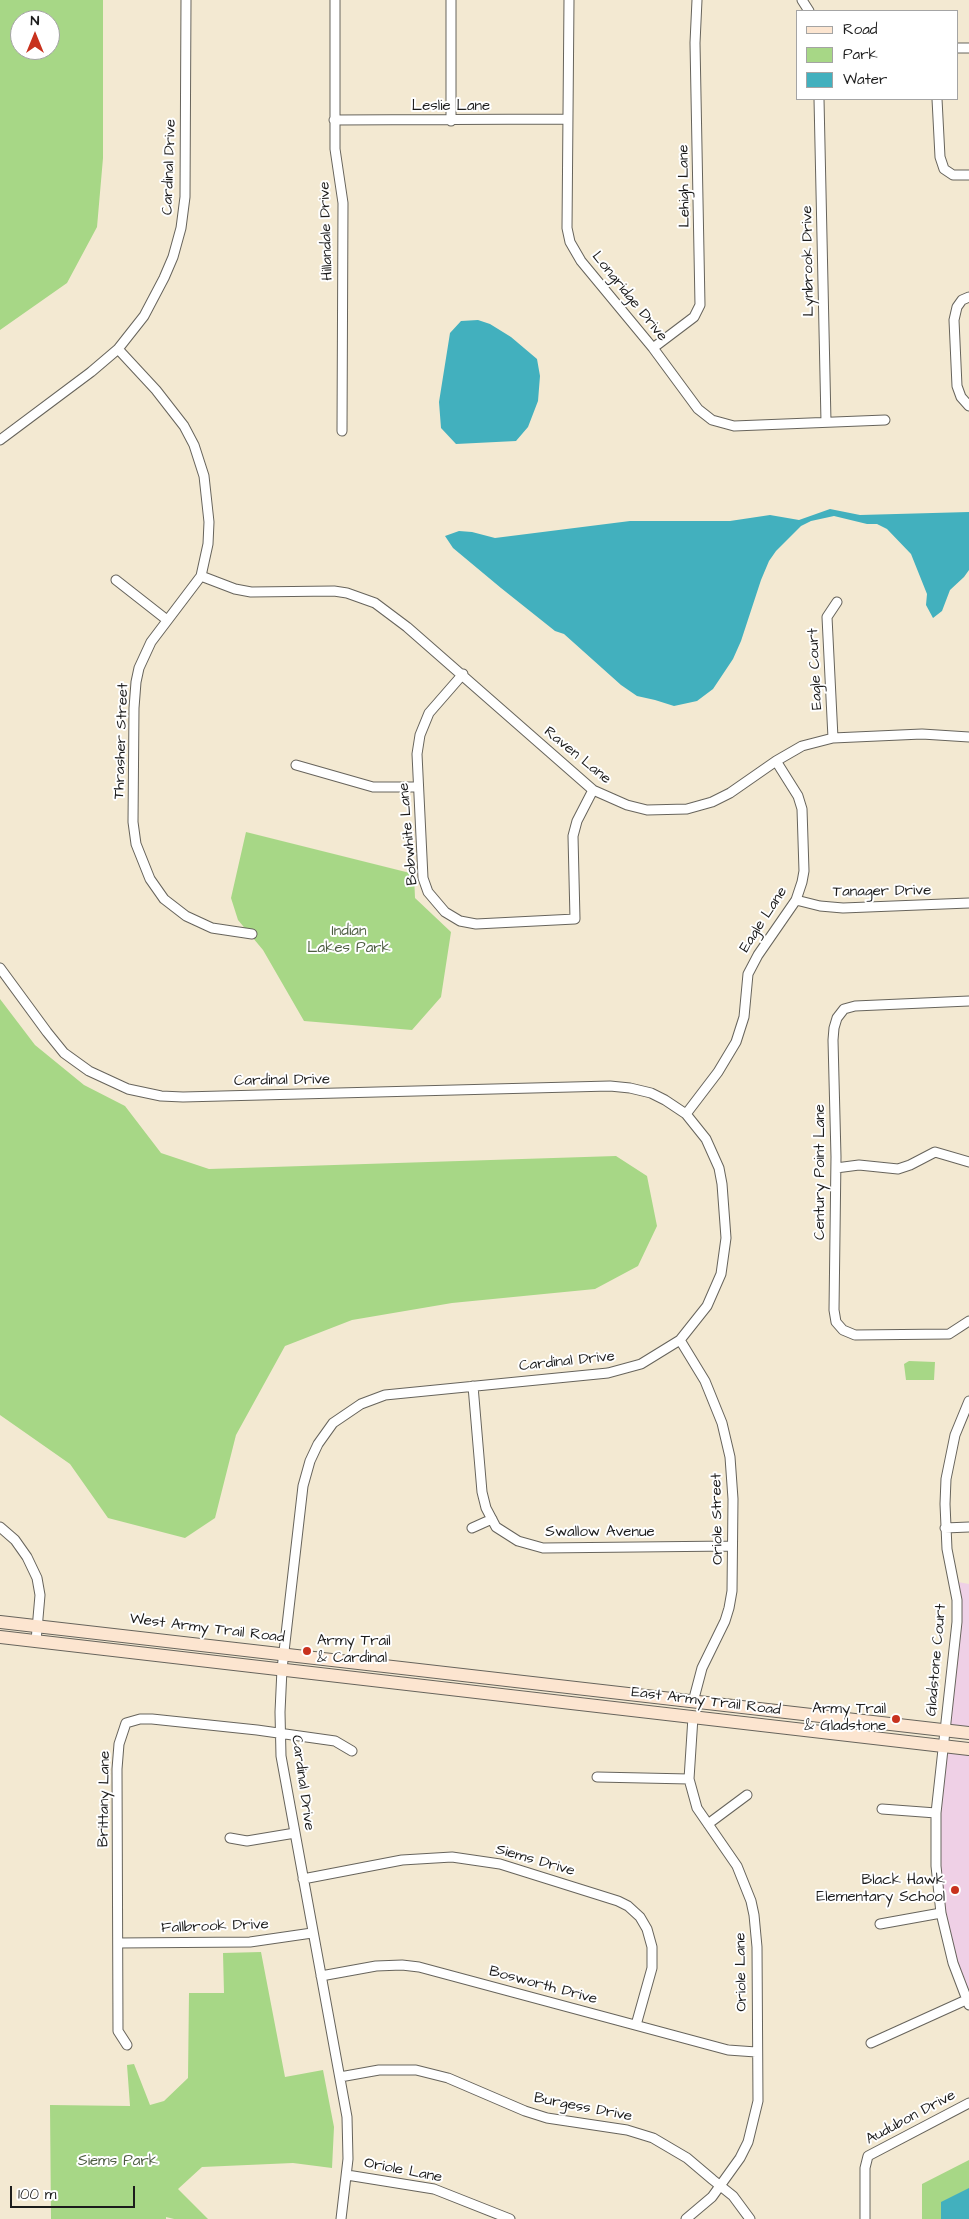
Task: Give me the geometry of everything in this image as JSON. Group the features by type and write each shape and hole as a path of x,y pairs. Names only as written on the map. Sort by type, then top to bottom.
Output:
{"main road":[{"name":"West Army Trail Road","path":"0,1622 529,1683"},
{"name":"West Army Trail Road","path":"0,1637 528,1698"},
{"name":"East Army Trail Road","path":"529,1683 969,1733"},
{"name":"East Army Trail Road","path":"528,1698 969,1750"}],"street":[{"name":"Cardinal Drive","path":"0,440 91,372 118,349 144,316 159,289 173,257 181,228 185,197 186,0"},
{"name":"Hillandale Drive","path":"335,0 335,149 343,203 342,431"},
{"path":"451,0 451,121"},
{"name":"Longridge Drive","path":"569,0 568,228 570,242 581,261 653,348 698,410 712,420 734,426 885,420"},
{"name":"Lehigh Lane","path":"653,348 694,317 700,305 695,43 697,0"},
{"name":"Lynbrook Drive","path":"819,100 826,422"},
{"path":"937,100 940,157 944,169 954,175 969,175"},
{"name":"Leslie Lane","path":"334,120 451,121 567,119"},
{"path":"969,297 962,300 956,307 954,320 957,386 961,397 969,406"},
{"name":"Thrasher Street","path":"118,349 170,406 184,426 204,476 209,522 208,544 201,576 146,651 135,688 133,822 137,846 150,879 164,900 186,916 212,928 252,934"},
{"name":"Raven Lane","path":"201,576 235,589 251,592 328,590 364,598 390,613 463,674 593,790 627,805 647,810 687,809 712,802 730,793 776,761 802,746 833,738 922,734 969,737"},
{"path":"116,580 167,620"},
{"name":"Eagle Court","path":"833,738 827,617 837,602"},
{"name":"Bobwhite Lane","path":"463,674 429,713 423,724 418,745 418,787 423,878 434,902 445,912 460,921 476,924 575,919 573,836 577,821 593,790"},
{"name":"Eagle Lane","path":"686,1114 729,1056 741,1030 746,982 752,964 796,900 804,871 802,810 798,796 776,761"},
{"path":"296,765 373,787 418,787"},
{"name":"Tanager Drive","path":"796,900 820,906 843,908 969,903"},
{"name":"Cardinal Drive","path":"0,968 64,1053 89,1071 112,1083 146,1094 183,1097 610,1086 630,1088 651,1093 686,1114 706,1139 719,1168 726,1238 721,1274 713,1296 698,1319 680,1340 656,1356 620,1371 385,1395 350,1410 333,1423 310,1461 304,1486 282,1669 281,1756 312,1933 340,2077 348,2133 347,2175 341,2219"},
{"name":"Century Point Lane","path":"969,1001 855,1006 844,1010 837,1018 834,1028 836,1168 834,1310 836,1322 843,1330 855,1335 949,1334 969,1321"},
{"path":"836,1168 859,1165 898,1169 935,1152 969,1162"},
{"name":"Oriole Street","path":"680,1340 705,1381 722,1423 730,1456 732,1478 732,1591 730,1608 702,1668 693,1702"},
{"name":"Swallow Avenue","path":"474,1386 482,1492 496,1527 518,1541 543,1548 732,1546"},
{"name":"Gladstone Court","path":"968,2003 950,1952 941,1913 936,1866 936,1813 957,1615 957,1600 947,1549 945,1504 949,1460 955,1436 969,1401"},
{"path":"472,1528 492,1519"},
{"path":"0,1527 15,1540 27,1557 37,1578 40,1596 36,1641"},
{"path":"946,1528 969,1527"},
{"name":"Oriole Lane","path":"686,2219 706,2204 740,2158 750,2136 758,2101 756,2052 757,1947 754,1915 751,1901 737,1866 697,1808 689,1779 693,1717"},
{"name":"Brittany Lane","path":"118,1943 118,1769 119,1744 126,1723 140,1719 163,1720 281,1734"},
{"path":"281,1734 335,1741 352,1751"},
{"path":"597,1777 689,1779"},
{"path":"708,1824 747,1795"},
{"path":"882,1809 936,1813"},
{"path":"230,1838 247,1841 295,1833"},
{"name":"Siems Drive","path":"303,1879 412,1859 452,1856 500,1864 618,1901 628,1906 640,1917 647,1929 652,1947 652,1968 636,2025"},
{"path":"880,1924 941,1913"},
{"name":"Fallbrook Drive","path":"118,1943 250,1942 312,1933"},
{"path":"118,1943 118,2031 127,2045"},
{"name":"Bosworth Drive","path":"321,1976 376,1966 402,1965 419,1967 728,2050 756,2052"},
{"path":"871,2042 968,2003"},
{"name":"Burgess Drive","path":"340,2077 395,2069 416,2070 448,2078 547,2118 627,2130 653,2138 687,2158 721,2186 740,2204 750,2219"},
{"name":"Audubon Drive","path":"866,2219 866,2168 868,2156 969,2103"},
{"name":"Oriole Lane","path":"347,2175 434,2189 510,2219"}],"shaded area":[{"path":"958,1582 969,1584 969,1729 950,1727"},
{"name":"Black Hawk Elementary School","path":"946,1749 969,1752 969,1996 956,1961 944,1913 939,1867 940,1813"}],"green space":[{"path":"0,0 103,0 103,158 97,227 67,283 0,330"},
{"name":"Indian Lakes Park","path":"246,832 414,874 415,898 451,932 441,997 412,1030 304,1021 263,950 238,920 231,898"},
{"path":"0,999 35,1045 84,1085 125,1106 161,1153 209,1169 616,1156 647,1176 657,1226 638,1266 595,1289 452,1303 352,1320 285,1346 236,1435 215,1518 185,1538 108,1518 70,1464 0,1415"},
{"path":"909,1361 935,1362 934,1380 906,1380 904,1364"},
{"name":"Siems Park","path":"261,1952 285,2077 323,2070 334,2127 332,2168 293,2163 202,2167 178,2189 208,2219 174,2219 166,2217 166,2219 51,2219 50,2105 130,2106 127,2065 134,2064 150,2105 164,2101 188,2078 189,1993 224,1993 223,1953"},
{"path":"969,2160 969,2219 922,2219 922,2184"}],"water":[{"path":"478,320 490,324 511,337 537,359 540,376 538,401 528,427 516,441 456,444 441,428 439,402 450,333 461,321"},
{"path":"830,509 860,515 969,512 969,570 950,590 942,611 933,618 926,605 927,594 911,554 887,529 877,524 867,524 834,516 811,521 801,526 776,551 769,561 741,641 733,659 713,689 697,701 674,706 637,696 621,685 564,634 555,631 453,548 445,536 459,531 495,538 630,521 730,521 770,515 799,520"},
{"path":"969,2188 969,2219 941,2219 941,2202"}],"place":[{"name":"Army Trail & Cardinal","path":"307,1651"},
{"name":"Army Trail & Gladstone","path":"896,1719"},
{"name":"Black Hawk Elementary School","path":"955,1890"}]}
